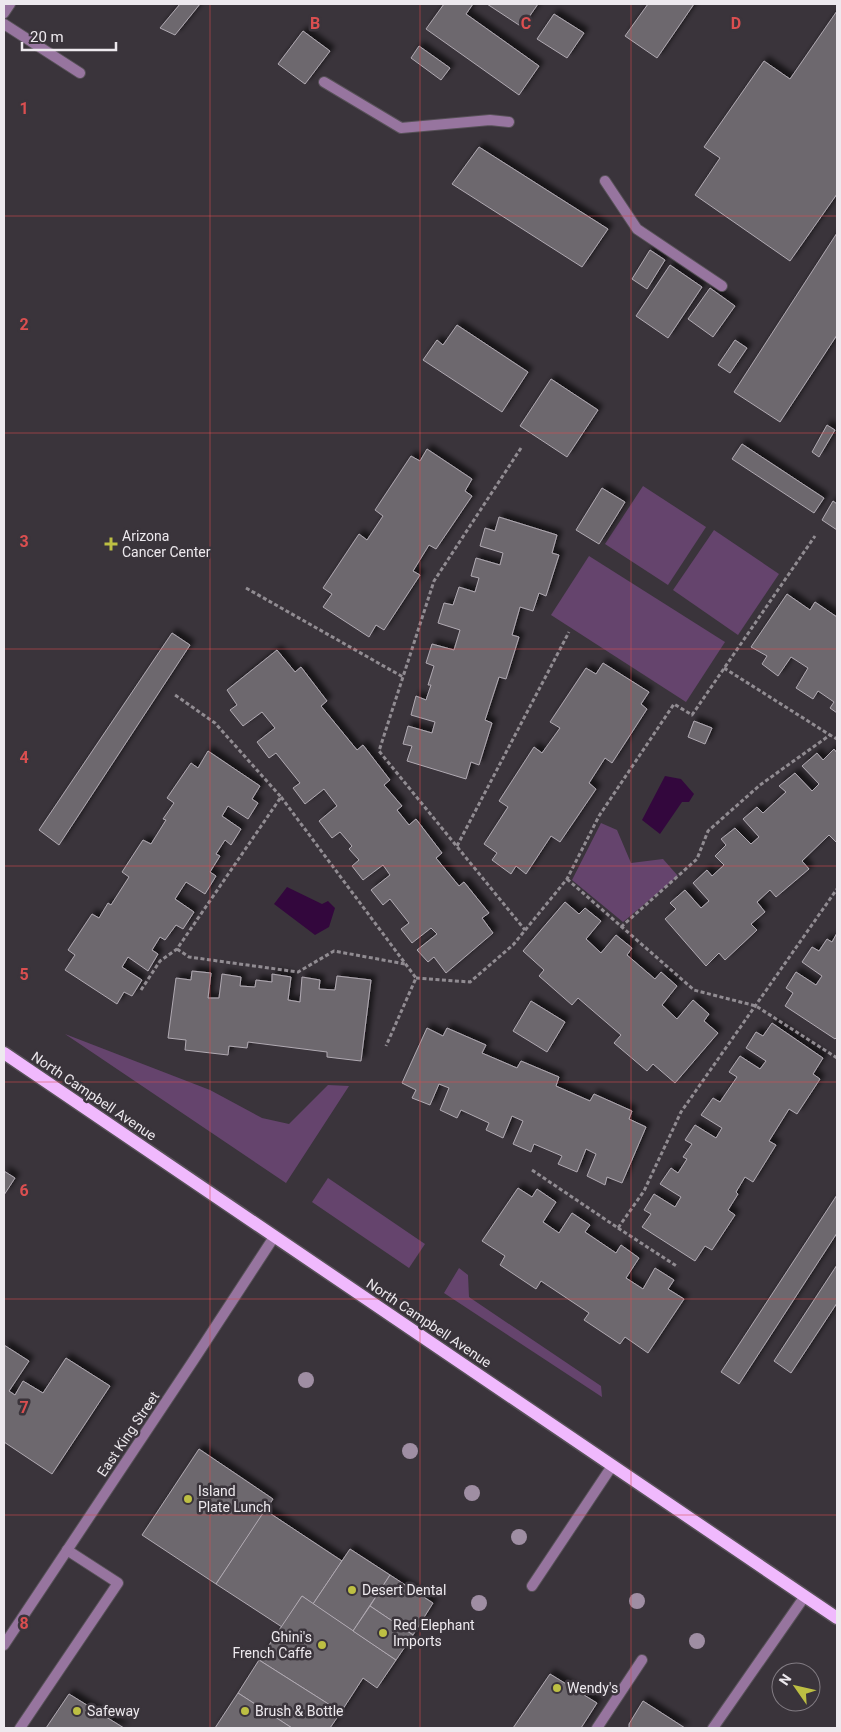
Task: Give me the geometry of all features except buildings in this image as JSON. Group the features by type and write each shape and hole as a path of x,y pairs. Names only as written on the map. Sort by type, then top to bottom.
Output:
{"main road":[{"name":"North Campbell Avenue","path":"4,1053 837,1618"}],"street":[{"path":"4,13 10,4"},
{"path":"4,24 80,73"},
{"path":"324,82 401,128 490,120 508,122"},
{"path":"604,182 637,229 722,286"},
{"name":"East King Street","path":"4,1645 274,1236"},
{"path":"532,1586 612,1466"},
{"path":"20,1728 118,1583 67,1550"},
{"path":"713,1728 805,1596"},
{"path":"597,1728 642,1660"}],"path":[{"path":"521,448 434,581 379,751 525,930"},
{"path":"175,694 215,723 281,796 416,978 470,982 513,945 567,879 599,816 674,704 692,715 815,536"},
{"path":"246,588 403,677"},
{"path":"457,846 569,632"},
{"path":"724,668 837,739"},
{"path":"622,927 697,859 708,831 760,785 830,735"},
{"path":"141,990 160,961 177,949 281,796"},
{"path":"567,879 694,990 756,1006 837,1058"},
{"path":"618,1228 644,1191 682,1112 837,889"},
{"path":"177,949 189,958 298,972 334,951 405,964"},
{"path":"386,1046 416,978"},
{"path":"532,1170 678,1267"}],"shaded area":[{"path":"643,486 706,527 668,585 605,544"},
{"path":"714,530 779,574 738,635 673,590"},
{"path":"589,556 725,642 686,702 551,615"},
{"path":"665,776 681,779 694,794 689,802 682,802 660,834 642,820"},
{"path":"601,823 617,830 631,863 663,859 678,876 623,922 572,880"},
{"path":"287,887 322,904 328,901 335,908 329,927 315,935 274,904"},
{"path":"65,1034 210,1090 262,1118 289,1124 328,1085 349,1086 286,1183"},
{"path":"328,1178 425,1244 409,1268 312,1202"},
{"path":"459,1268 468,1275 469,1297 601,1386 602,1397 444,1293"}],"place":[{"name":"Arizona Cancer Center","path":"111,544"},
{"name":"Island Plate Lunch","path":"188,1499"},
{"name":"Desert Dental","path":"352,1590"},
{"name":"Red Elephant Imports","path":"383,1633"},
{"name":"Ghini's French Caffe","path":"322,1645"},
{"name":"Wendy's","path":"557,1688"},
{"name":"Safeway","path":"77,1711"},
{"name":"Brush & Bottle","path":"245,1711"}]}
